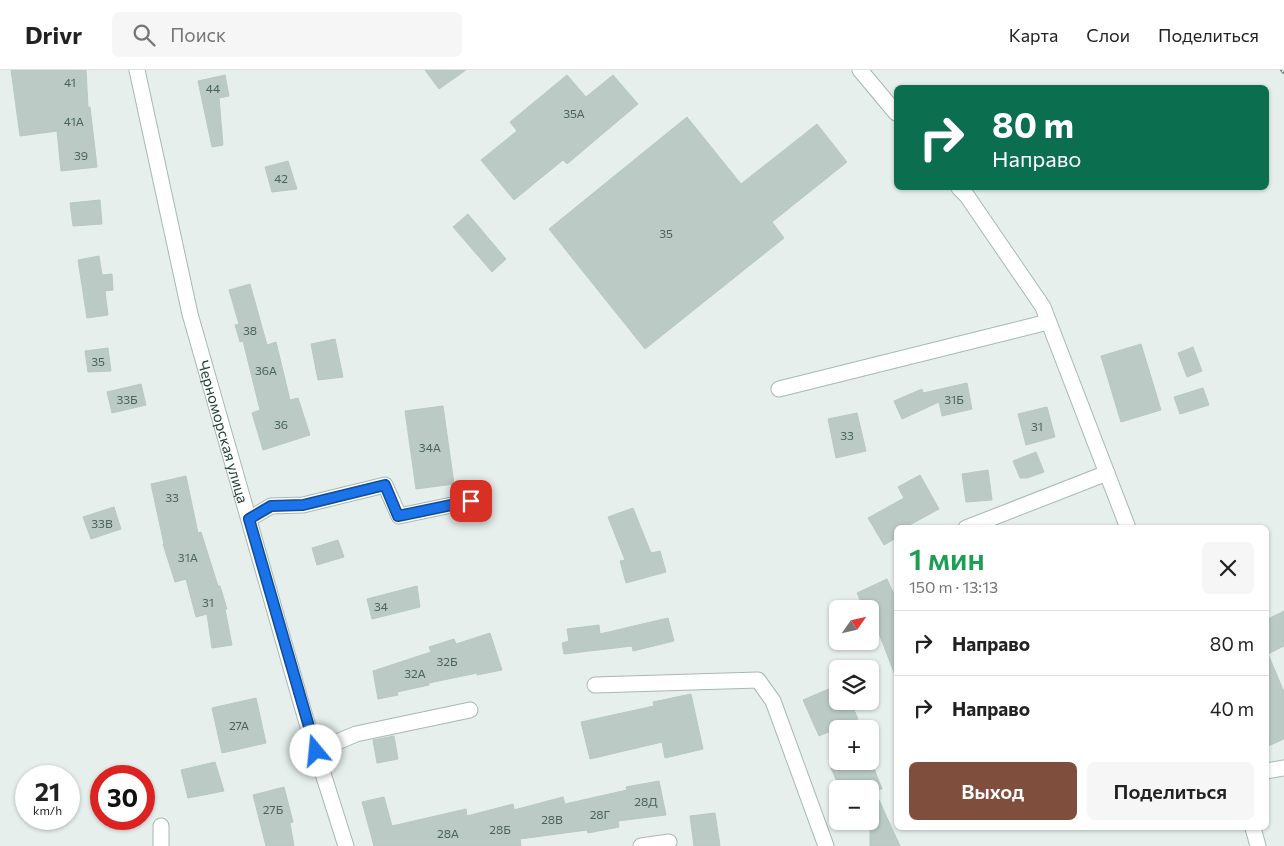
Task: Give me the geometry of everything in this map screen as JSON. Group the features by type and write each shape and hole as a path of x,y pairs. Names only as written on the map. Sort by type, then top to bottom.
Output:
{"street":[{"name":"Черноморская улица","path":"137,70 190,314 316,751 346,846"},
{"path":"860,70 894,111"},
{"path":"961,190 1043,307 1127,525"},
{"path":"779,389 1048,322"},
{"path":"974,525 1107,473"},
{"path":"249,519 271,506 303,505 385,485 398,516 471,501"},
{"path":"595,685 758,680 773,701 826,846"},
{"path":"316,751 356,734 470,710"},
{"path":"1269,770 1284,768"},
{"path":"161,826 161,846"},
{"path":"1254,830 1258,846"},
{"path":"641,846 669,842"}],"building":[{"path":"11,70 86,70 88,107 90,107 97,167 61,171 57,131 20,136"},
{"path":"425,70 466,70 439,89"},
{"path":"225,75 229,96 219,98 223,145 212,147 198,81"},
{"path":"567,75 586,97 613,75 638,104 567,164 563,160 514,200 481,160 517,131 510,122"},
{"path":"687,117 741,184 817,124 847,162 772,222 784,238 645,349 549,229"},
{"path":"288,161 297,189 272,192 265,167"},
{"path":"100,200 102,224 73,226 70,203"},
{"path":"468,214 506,259 492,272 453,227"},
{"path":"99,256 102,275 112,274 113,290 105,291 108,315 87,318 78,260"},
{"path":"250,284 267,345 276,342 290,400 298,398 310,435 263,450 252,413 260,410 243,341 240,342 235,325 239,324 229,290"},
{"path":"335,339 343,377 318,380 311,344"},
{"path":"1141,344 1161,410 1121,422 1101,356"},
{"path":"1193,347 1202,371 1187,377 1178,353"},
{"path":"108,348 111,371 88,372 85,351"},
{"path":"967,383 972,409 942,416 939,402 902,419 894,401 922,389 923,393"},
{"path":"141,384 146,405 112,413 107,392"},
{"path":"1203,388 1209,405 1180,414 1174,397"},
{"path":"443,406 454,484 416,489 405,411"},
{"path":"1047,407 1055,437 1026,445 1018,414"},
{"path":"857,413 866,451 836,458 828,419"},
{"path":"1036,452 1044,472 1027,478 1020,478 1013,461"},
{"path":"988,470 992,500 966,502 962,474"},
{"path":"920,475 939,509 910,525 894,525 894,539 884,545 868,518 904,498 898,487"},
{"path":"186,476 198,533 201,532 227,609 225,609 232,645 212,648 207,614 196,617 186,579 175,582 163,544 151,484"},
{"path":"114,507 121,529 91,539 83,517"},
{"path":"633,508 651,553 660,551 666,572 626,583 620,561 625,560 608,517"},
{"path":"338,540 344,557 317,565 312,548"},
{"path":"887,579 894,595 894,672 879,633 879,600 860,600 857,593"},
{"path":"417,586 420,607 372,619 367,599"},
{"path":"1284,611 1284,646 1269,654 1269,618"},
{"path":"668,618 674,641 633,651 632,646 564,654 562,643 569,641 567,629 599,625 600,634"},
{"path":"490,633 502,670 429,683 429,685 397,692 398,695 378,699 373,671 431,652 429,647 454,639 456,644"},
{"path":"1269,656 1284,692 1284,739 1269,746"},
{"path":"829,689 829,710 854,710 858,719 829,720 829,732 819,736 803,700"},
{"path":"691,694 703,749 665,758 662,742 590,759 581,722 654,706 653,702"},
{"path":"256,698 266,743 222,753 212,708"},
{"path":"394,736 398,759 377,763 373,740"},
{"path":"215,762 224,791 188,798 181,770"},
{"path":"832,770 875,770 878,780 836,780"},
{"path":"659,781 666,815 618,821 619,827 588,833 587,830 520,839 521,846 374,846 362,802 384,797 392,826 466,809 467,816 513,804 514,810 563,797 565,804 627,790 626,787"},
{"path":"284,787 293,822 290,823 294,846 266,846 253,795"},
{"path":"879,800 900,846 870,846 870,830 879,830"},
{"path":"715,813 720,846 694,846 690,816"}],"route":[{"path":"316,751 249,519 271,506 303,505 385,485 398,516 471,501"}]}
